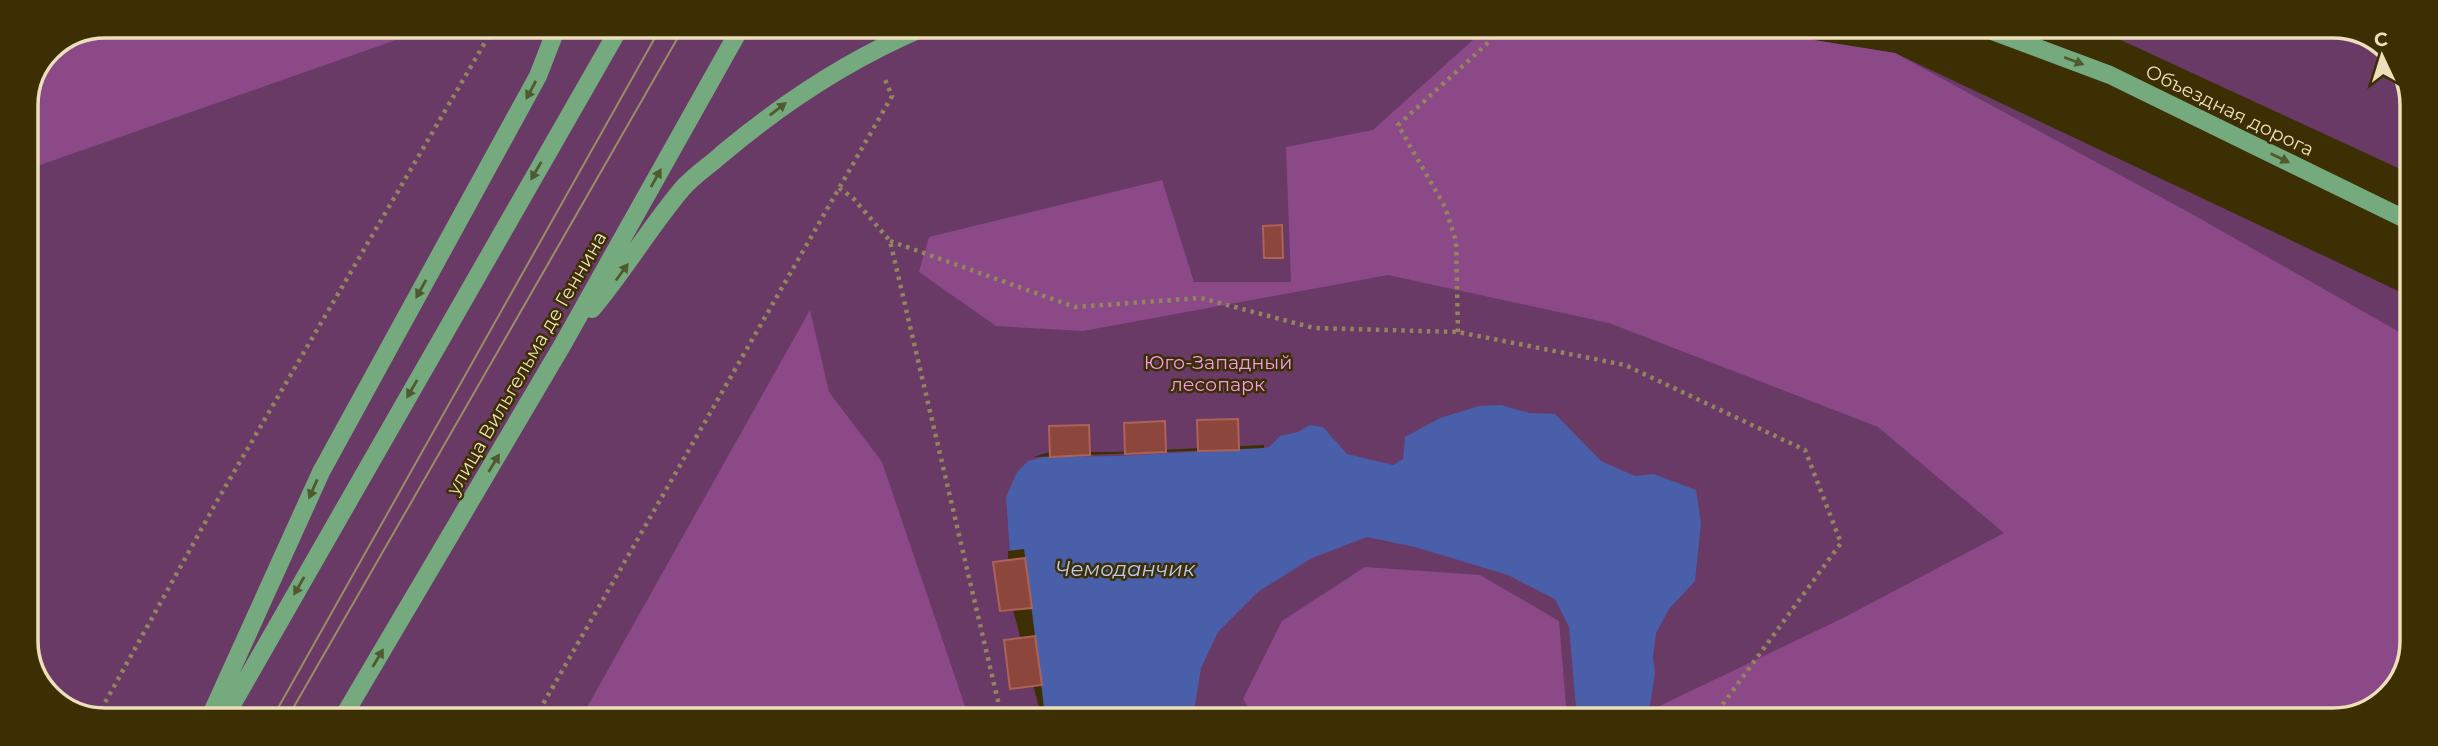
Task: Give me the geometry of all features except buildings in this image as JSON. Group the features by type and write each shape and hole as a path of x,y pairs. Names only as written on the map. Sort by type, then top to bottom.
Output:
{"main road":[{"path":"215,707 321,472 520,110 553,38"},
{"path":"231,707 614,38"},
{"name":"улица Вильгельма де Геннина","path":"349,707 563,344 735,38"},
{"path":"563,344 612,285 683,188 791,99 900,38"},
{"name":"Объездная дорога","path":"2011,38 2110,75 2399,216"}],"path":[{"path":"102,707 217,501 488,38"},
{"path":"1458,332 1456,241 1445,207 1398,125 1492,38"},
{"path":"540,707 892,96"},
{"path":"839,188 853,198 890,241 999,707"},
{"path":"890,241 1075,307 1201,298 1314,328 1458,332 1625,365 1805,450 1841,543 1721,707"}],"green space":[{"name":"Юго-Западный лесопарк","path":"105,38 1802,38 1895,53 2399,291 2400,641 2397,658 2388,678 2373,694 2354,704 2333,707 88,705 68,696 52,681 44,666 39,645 38,105 40,90 90,40"},
{"path":"2116,38 2333,38 2366,47 2383,61 2397,88 2399,169"}],"shaded area":[{"path":"105,38 402,38 38,166 38,105 44,80 58,58 80,44"},
{"path":"1802,38 1895,53 2190,213 2399,332 2400,641 2397,658 2388,678 2362,701 2333,707 1657,707 1845,617 2004,533 1878,427 1609,323 1388,275 1083,331 996,326 919,272 929,237 1162,180 1194,282 1291,282 1286,147 1373,130 1474,39"},
{"path":"810,310 829,392 882,462 965,707 587,707"},
{"path":"1365,567 1480,575 1559,621 1566,707 1248,707 1243,699 1282,621"}],"water":[{"name":"Чемоданчик","path":"1501,405 1529,413 1555,414 1601,461 1635,476 1654,474 1696,490 1701,523 1695,581 1669,609 1656,633 1653,657 1655,673 1650,707 1576,707 1569,627 1555,599 1508,575 1415,547 1367,537 1312,558 1259,591 1218,632 1201,668 1195,707 1043,707 1013,594 1006,497 1017,472 1028,461 1043,457 1264,448 1269,447 1280,436 1298,432 1310,425 1323,427 1347,454 1393,465 1403,459 1405,437 1440,418 1479,406"}],"pier":[{"path":"1264,445 1264,448 1033,457 1050,452 1117,452"},
{"path":"1024,549 1044,707 1039,707 1009,595 1008,551"}],"tram line":[{"path":"279,707 655,38"},
{"path":"294,707 678,38"}]}
